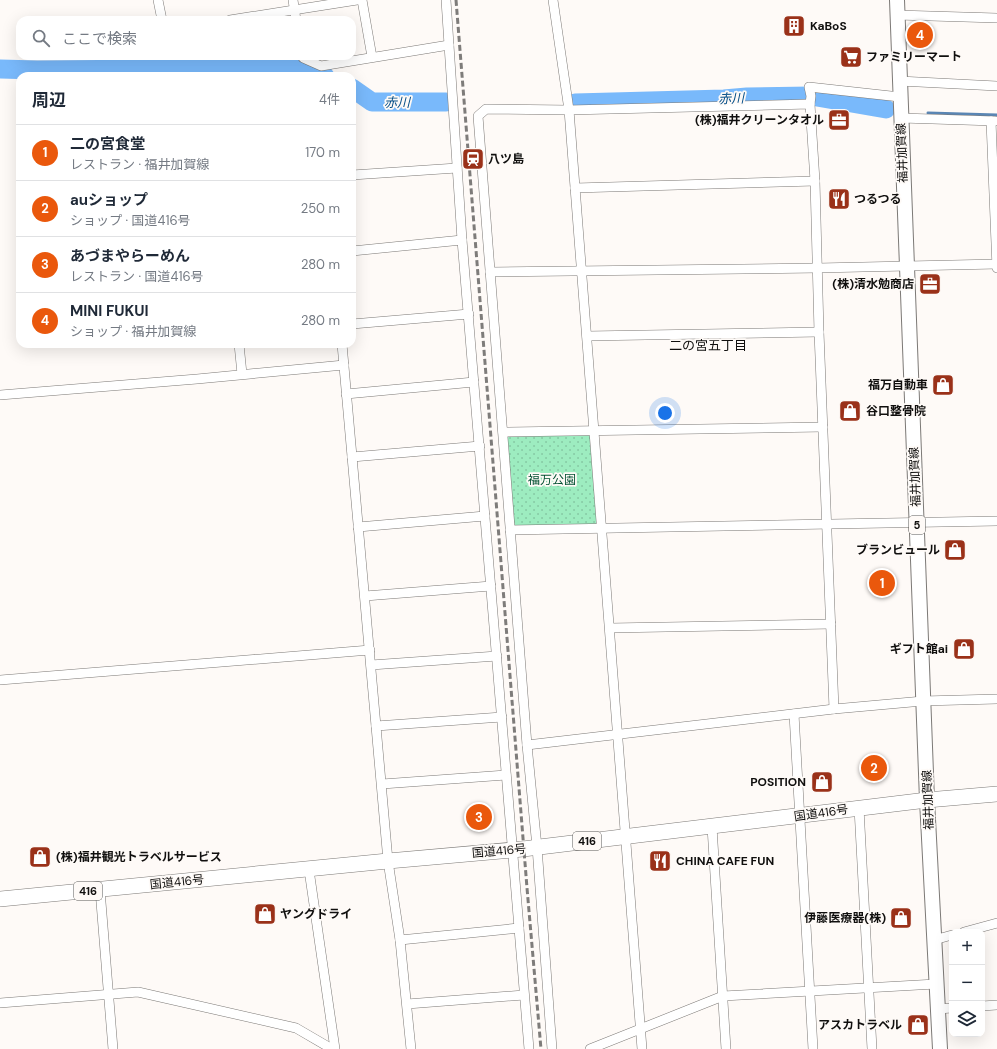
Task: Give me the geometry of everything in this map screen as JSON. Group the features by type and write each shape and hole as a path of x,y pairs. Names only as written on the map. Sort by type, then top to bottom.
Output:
{"highway":[{"name":"国道416号","path":"0,900 513,850 927,800 997,794"}],"main road":[{"name":"福井加賀線","path":"897,0 927,800 940,1049"}],"street":[{"path":"158,0 161,16"},
{"path":"247,16 294,5 357,0"},
{"path":"362,0 372,57"},
{"path":"446,0 462,240 529,1049"},
{"path":"553,0 569,110 576,188 642,1049"},
{"path":"294,5 295,16"},
{"path":"897,15 997,18"},
{"path":"356,60 449,45"},
{"path":"308,60 321,66 355,60"},
{"path":"900,82 997,86"},
{"path":"834,709 819,332 815,180 810,104 811,96 809,87 900,97"},
{"path":"552,1049 478,116 486,109 569,110 810,104"},
{"path":"901,118 994,121 997,270"},
{"path":"356,175 457,168"},
{"path":"576,188 815,180"},
{"path":"356,251 462,240"},
{"path":"490,272 997,264"},
{"path":"356,324 469,314"},
{"path":"587,336 819,332"},
{"path":"240,348 242,374"},
{"path":"342,348 388,861 400,940 411,1049"},
{"path":"0,395 344,365"},
{"path":"346,394 474,382"},
{"path":"502,432 823,427"},
{"path":"352,457 480,446"},
{"path":"358,527 485,516"},
{"path":"510,530 997,521"},
{"path":"365,596 491,586"},
{"path":"610,628 831,624"},
{"path":"0,680 370,650"},
{"path":"371,664 497,656"},
{"path":"527,745 834,709 924,701 997,699"},
{"path":"794,714 813,1049"},
{"path":"376,726 502,717"},
{"path":"382,784 506,775"},
{"path":"858,808 872,1049"},
{"path":"712,827 726,1049"},
{"path":"309,870 335,1049"},
{"path":"100,890 113,1049"},
{"path":"975,929 997,923"},
{"path":"400,940 519,928"},
{"path":"934,940 949,936"},
{"path":"590,1049 723,996 936,984"},
{"path":"0,1003 138,992 296,1028 332,1049"},
{"path":"407,1004 524,995"},
{"path":"985,1006 997,1005"},
{"path":"937,1009 949,1008"}],"green space":[{"name":"福万公園","path":"594,430 602,528 510,530 503,432"}],"waterway":[{"name":"赤川","path":"0,69 306,68 316,72"},
{"name":"赤川","path":"356,91 372,102 446,102"},
{"name":"赤川","path":"575,103 811,96 886,109"},
{"path":"928,113 997,115"}],"railway":[{"path":"456,0 541,1049"}],"place":[{"name":"KaBoS","path":"794,26"},
{"name":"MINI FUKUI","path":"920,35"},
{"name":"ファミリーマート","path":"851,57"},
{"name":"(株)福井クリーンタオル","path":"839,120"},
{"name":"八ツ島","path":"473,159"},
{"name":"つるつる","path":"839,199"},
{"name":"(株)清水勉商店","path":"930,284"},
{"name":"福万自動車","path":"943,385"},
{"name":"谷口整骨院","path":"850,411"},
{"name":"ブランビュール","path":"955,550"},
{"name":"二の宮食堂","path":"882,583"},
{"name":"ギフト館ai","path":"964,649"},
{"name":"auショップ","path":"874,768"},
{"name":"POSITION","path":"822,782"},
{"name":"あづまやらーめん","path":"479,817"},
{"name":"(株)福井観光トラベルサービス","path":"40,857"},
{"name":"CHINA CAFE FUN","path":"660,861"},
{"name":"ヤングドライ","path":"265,914"},
{"name":"伊藤医療器(株)","path":"901,918"},
{"name":"アスカトラベル","path":"918,1025"}],"district":[{"name":"二の宮五丁目","path":"708,345"}]}
